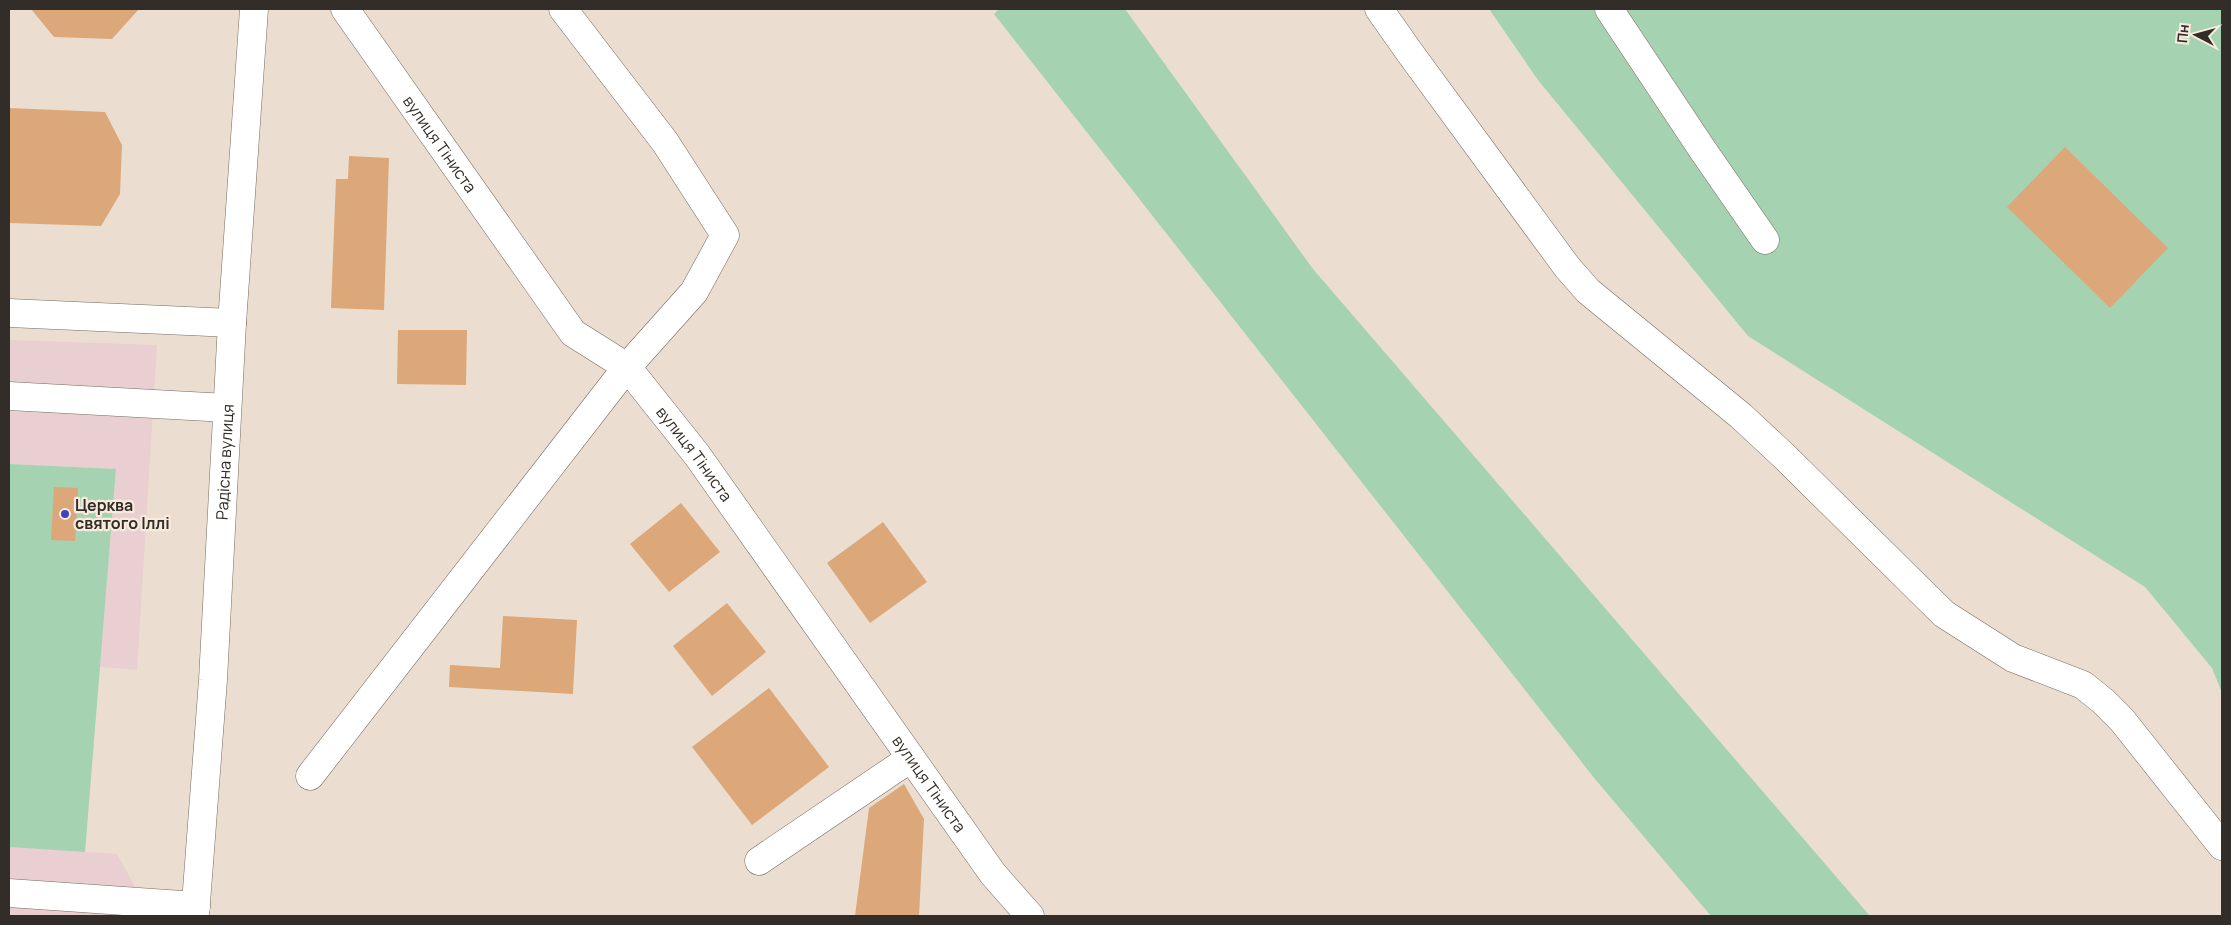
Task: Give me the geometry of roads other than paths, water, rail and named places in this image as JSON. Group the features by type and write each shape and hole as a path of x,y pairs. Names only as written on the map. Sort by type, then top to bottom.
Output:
{"street":[{"name":"Радісна вулиця","path":"195,911 214,670 232,323 254,9"},
{"name":"вулиця Тіниста","path":"345,9 573,332 627,367 696,455 993,874 1030,916"},
{"path":"310,776 627,367 694,292 725,235 665,142 563,9"},
{"path":"1379,9 1421,69 1568,267 1588,291 1748,422 1944,614 2013,658 2083,685 2103,701 2122,720 2222,846"},
{"path":"1609,9 1702,150 1765,240"},
{"path":"9,313 232,323"},
{"path":"9,396 227,408"},
{"path":"759,861 911,758"},
{"path":"9,893 195,911"}],"place":[{"name":"Церква святого Іллі","path":"65,514"}]}
